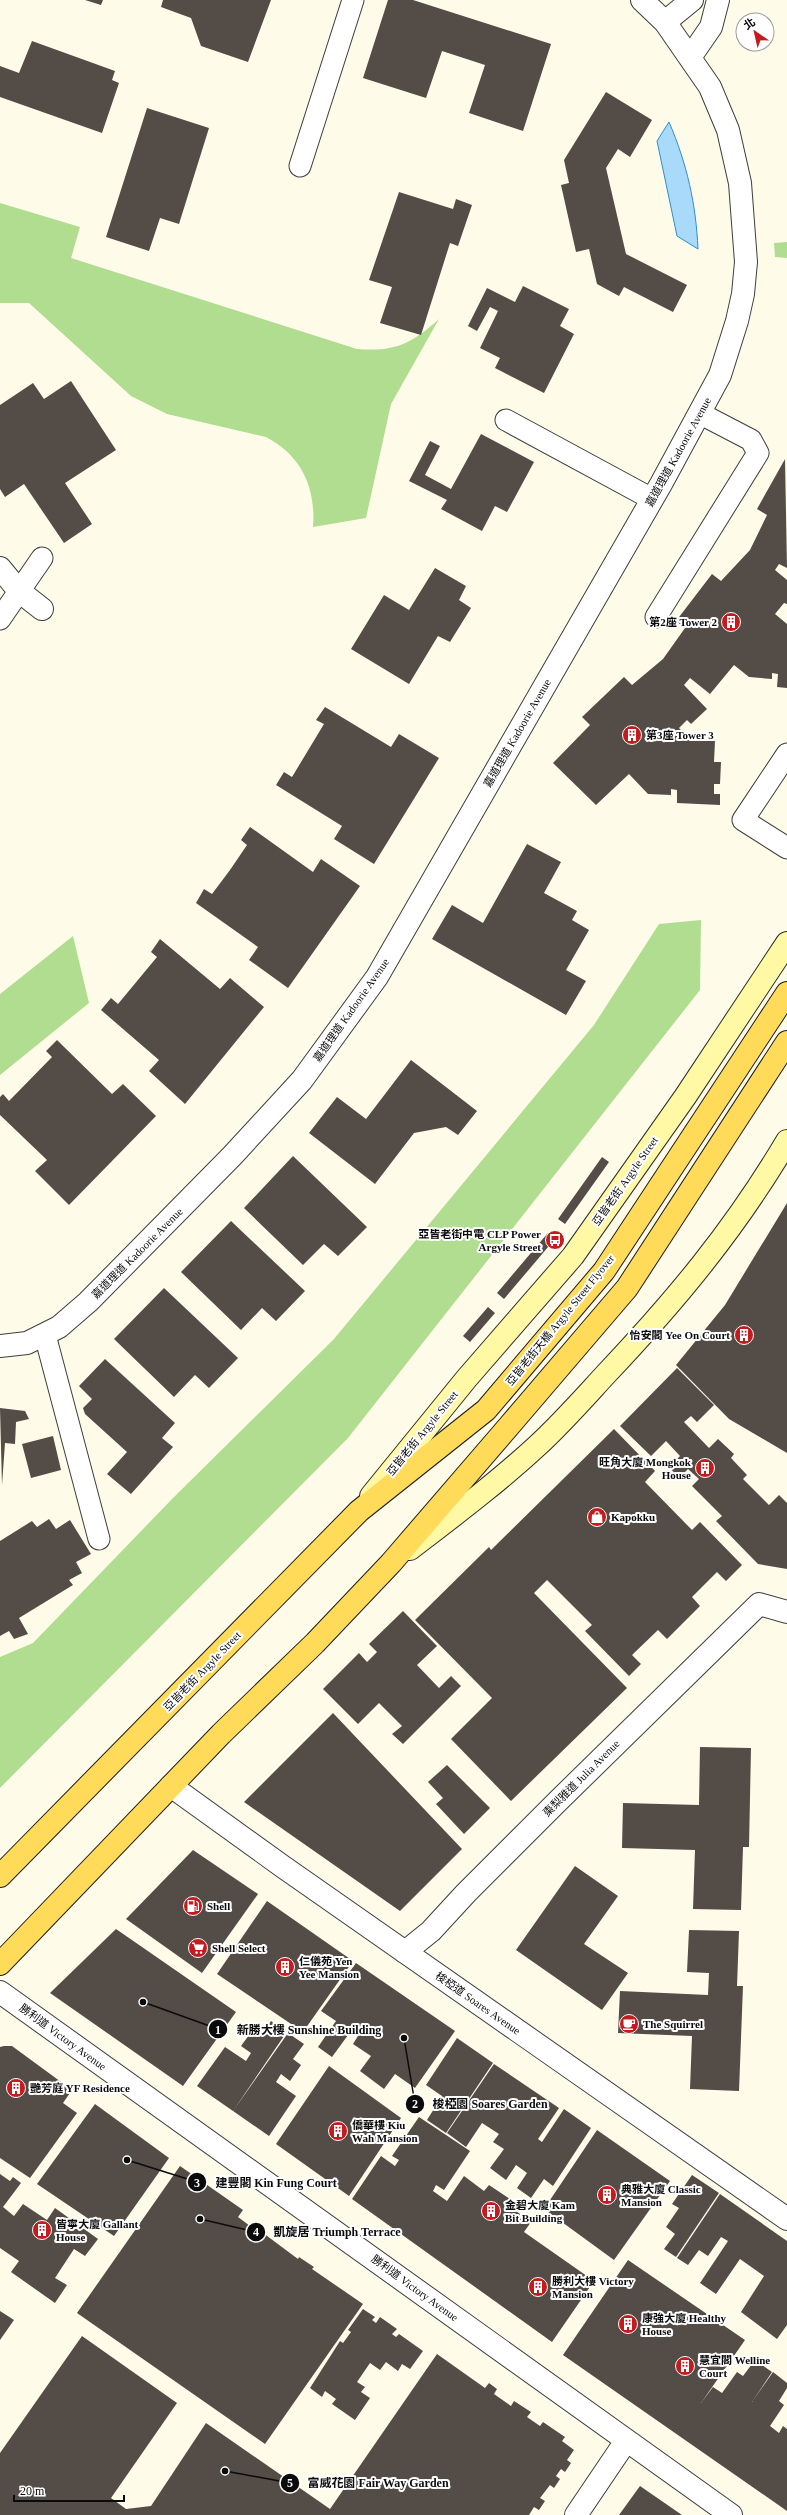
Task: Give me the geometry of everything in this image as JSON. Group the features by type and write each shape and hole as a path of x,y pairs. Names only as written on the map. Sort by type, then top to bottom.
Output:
{"main road":[{"name":"亞皆老街 Argyle Street","path":"0,1876 359,1510 467,1378 573,1256 684,1097 787,943"},
{"name":"亞皆老街天橋 Argyle Street Flyover","path":"359,1510 486,1410 604,1271 787,993"},
{"path":"0,1964 171,1786 315,1643 391,1563 627,1288 787,1042"},
{"path":"391,1563 474,1500 538,1446 613,1367 712,1254 755,1195 787,1141"}],"street":[{"name":"嘉道理道 Kadoorie Avenue","path":"0,1346 27,1342 45,1335 59,1327 88,1302 232,1156 302,1080 377,977 701,414 720,375 730,346 743,294 746,262 740,183 728,130 710,87 691,56 665,22 642,0"},
{"path":"665,22 692,0"},
{"path":"691,56 711,27 718,0"},
{"path":"0,568 19,591 42,610"},
{"name":"棗梨雅道 Julia Avenue","path":"405,1952 431,1931 514,1844 759,1604 787,1612"},
{"name":"梭椏道 Soares Avenue","path":"171,1786 405,1952 787,2219"},
{"name":"勝利道 Victory Avenue","path":"0,1992 731,2515"},
{"path":"576,2515 626,2441"}],"lane":[{"path":"300,166 353,0"},
{"path":"656,617 758,453 751,440 701,414"},
{"path":"506,420 652,499"},
{"path":"0,619 42,558"},
{"path":"787,754 743,820 787,848"},
{"path":"45,1335 99,1539"}],"green space":[{"path":"0,203 80,227 71,258 357,349 382,349 402,344 420,335 439,319 391,404 366,518 313,527 312,499 304,474 289,454 278,445 266,437 167,414 131,396 29,303 0,303"},
{"path":"787,242 787,258 775,257 774,243"},
{"path":"701,920 700,990 348,1438 0,1788 0,1657 33,1643 173,1498 334,1339 594,1025 659,924"},
{"path":"73,936 89,1003 0,1075 0,994"}],"water":[{"path":"669,122 681,153 690,184 698,249 677,236 657,141"}],"building":[{"path":"85,0 103,0 101,5"},
{"path":"163,0 271,0 248,62 201,46 191,18 161,7"},
{"path":"388,0 413,0 551,44 523,131 469,113 485,65 442,51 426,98 363,78"},
{"path":"32,41 115,71 112,80 119,83 102,133 0,97 0,66 19,73"},
{"path":"606,92 652,120 630,157 618,149 606,168 626,254 687,285 673,312 624,287 619,296 597,284 589,249 576,252 561,185 569,183 564,160"},
{"path":"147,108 209,128 179,224 160,218 149,251 106,237"},
{"path":"399,192 453,209 456,199 472,205 458,246 450,243 421,335 380,323 392,287 369,280"},
{"path":"523,286 569,309 560,326 574,334 544,393 495,368 500,358 480,348 498,311 490,307 477,331 468,326 487,288 515,302"},
{"path":"71,381 116,450 65,483 92,524 64,543 24,484 5,497 0,489 0,405 33,383 44,399"},
{"path":"481,434 534,462 507,512 495,506 482,531 441,509 447,500 409,481 430,441 440,446 425,475 451,489"},
{"path":"785,459 787,568 779,564 775,570 787,580 787,604 784,603 775,614 787,624 787,688 777,687 778,674 772,673 772,679 749,677 734,665 710,694 690,678 684,685 707,709 691,724 687,720 679,728 691,741 715,741 714,762 721,762 720,784 714,784 714,794 720,794 720,805 677,803 677,790 671,789 671,795 648,794 629,774 596,805 553,763 590,725 582,717 624,677 632,685 663,659 685,628 676,621 712,574 721,581 750,550 767,515 757,509"},
{"path":"435,568 466,586 459,600 471,608 450,642 438,636 409,684 351,649 384,595 409,610"},
{"path":"325,707 391,747 399,734 439,758 374,864 334,839 342,826 276,785 284,772 292,777 324,724 316,720"},
{"path":"250,827 313,872 321,859 360,886 288,988 249,960 258,947 196,903 204,889 212,894 230,870 247,845 241,840"},
{"path":"527,844 561,862 544,893 577,911 572,920 589,930 566,970 586,981 566,1015 432,939 452,905 483,923"},
{"path":"160,939 220,989 230,978 264,1007 185,1104 149,1071 159,1060 101,1010 111,998 118,1004 157,957 151,952"},
{"path":"57,1040 112,1094 123,1084 156,1116 69,1205 35,1171 47,1160 0,1115 0,1097 3,1094 9,1101 52,1057 46,1051"},
{"path":"411,1060 477,1111 458,1135 446,1127 414,1133 375,1184 309,1133 337,1097 366,1119"},
{"path":"293,1156 367,1227 338,1256 324,1244 303,1265 244,1208"},
{"path":"602,1157 609,1162 565,1224 558,1219"},
{"name":"怡安閣 Yee On Court","path":"787,1203 787,1453 729,1419 676,1365 725,1305"},
{"path":"231,1221 305,1291 276,1321 262,1308 241,1330 181,1272"},
{"path":"547,1234 554,1240 504,1299 497,1293"},
{"path":"164,1288 238,1358 209,1388 195,1375 174,1397 114,1339"},
{"path":"488,1307 495,1313 470,1342 463,1336"},
{"path":"105,1359 175,1423 162,1438 173,1447 131,1494 107,1474 127,1452 85,1414 83,1408 92,1399 79,1386"},
{"name":"旺角大廈 Mongkok House","path":"677,1368 714,1405 697,1422 691,1416 684,1422 709,1448 718,1439 734,1454 731,1458 747,1475 743,1479 769,1505 779,1495 787,1503 787,1569 758,1564 716,1521 722,1516 692,1486 699,1479 688,1469 679,1478 669,1467 680,1456 666,1441 651,1456 620,1426"},
{"path":"0,1408 25,1411 29,1419 16,1422 15,1444 5,1443 2,1485"},
{"path":"614,1429 655,1471 645,1482 692,1530 700,1522 742,1565 726,1581 717,1572 692,1597 700,1606 667,1639 658,1630 632,1655 641,1664 629,1676 585,1631 592,1625 547,1580 534,1593 627,1688 511,1801 451,1739 492,1698 415,1620 489,1547 491,1550"},
{"path":"53,1436 61,1470 31,1478 22,1444"},
{"path":"49,1519 56,1529 70,1520 91,1554 76,1562 82,1573 69,1580 73,1585 19,1618 28,1634 14,1639 9,1631 0,1636 0,1541 32,1521 37,1527"},
{"path":"403,1611 437,1646 417,1665 439,1688 451,1676 461,1686 403,1744 392,1734 402,1726 379,1703 358,1724 323,1689 359,1653 367,1662 377,1652 369,1644"},
{"path":"333,1713 462,1849 400,1911 244,1802"},
{"path":"700,1747 751,1748 749,1847 743,1847 741,1910 693,1909 695,1850 622,1848 623,1803 699,1805"},
{"path":"447,1765 490,1808 464,1834 436,1804 443,1798 428,1782"},
{"name":"Shell","path":"193,1850 258,1894 202,1973 126,1919"},
{"path":"575,1866 618,1896 584,1944 628,1973 602,2010 516,1950"},
{"name":"仁儀苑 Yen Yee Mansion","path":"267,1901 353,1961 303,2032 217,1974"},
{"path":"116,1929 236,2012 183,2086 50,1993"},
{"path":"689,1930 739,1931 737,1986 743,1986 739,2091 690,2089 692,2036 618,2033 620,1991 708,1995 709,1973 687,1972"},
{"path":"356,1963 455,2031 415,2088 395,2074 384,2089 360,2071 371,2056 353,2044 358,2036 351,2031 332,2057 318,2047 336,2021 321,2011"},
{"path":"271,2021 286,2033 233,2111 197,2086 225,2047 246,2061 251,2053 241,2046 252,2031 260,2037"},
{"path":"288,2033 304,2044 293,2059 301,2065 290,2081 281,2074 276,2082 296,2096 269,2136 233,2111"},
{"path":"457,2038 493,2063 446,2133 427,2120 442,2096 426,2085"},
{"path":"12,2046 72,2090 63,2103 77,2113 30,2178 0,2158 0,2047"},
{"path":"494,2064 559,2108 538,2139 542,2142 564,2109 591,2128 553,2186 544,2179 531,2198 517,2188 527,2173 516,2165 506,2180 490,2168 504,2149 493,2142 499,2134 482,2123 466,2147 447,2133"},
{"name":"僑華樓 Kiu Wah Mansion","path":"329,2066 401,2118 349,2196 276,2144"},
{"path":"95,2104 169,2158 114,2236 37,2184"},
{"path":"419,2117 470,2151 444,2190 436,2185 433,2191 447,2201 464,2176 484,2191 489,2185 513,2201 509,2206 531,2222 524,2232 594,2281 552,2342 352,2199 381,2156 395,2166 399,2160 392,2156"},
{"name":"典雅大廈 Classic Mansion","path":"597,2130 670,2181 614,2260 544,2209"},
{"path":"180,2166 243,2210 238,2217 254,2229 255,2227 298,2259 299,2257 314,2267 312,2269 363,2304 265,2444 77,2313"},
{"name":"皆寧大廈 Gallant House","path":"0,2174 10,2181 13,2177 21,2183 3,2207 14,2216 23,2204 47,2220 55,2208 98,2239 85,2256 74,2249 55,2278 67,2285 55,2303 11,2272 19,2261 0,2248"},
{"path":"692,2175 719,2193 676,2257 664,2249 675,2234 666,2227 679,2208 672,2204"},
{"path":"720,2194 787,2241 787,2325 777,2339 741,2312 764,2276 740,2259 716,2294 700,2283 728,2241 721,2237 708,2256 699,2250 688,2265 677,2258"},
{"path":"628,2260 745,2340 701,2403 713,2387 722,2393 737,2372 743,2376 755,2360 772,2372 752,2402 773,2372 787,2383 787,2388 779,2401 784,2405 770,2426 779,2433 783,2426 787,2429 787,2511 563,2355"},
{"path":"363,2309 375,2317 372,2320 376,2323 380,2317 397,2329 392,2334 396,2337 399,2334 423,2351 410,2369 402,2364 398,2371 386,2362 380,2370 370,2363 357,2382 365,2387 361,2392 370,2398 355,2420 332,2404 336,2399 325,2391 322,2397 310,2388 340,2341 343,2343 351,2332 348,2330"},
{"path":"0,2311 14,2320 0,2340"},
{"path":"82,2336 177,2403 111,2498 126,2509 151,2506 206,2423 330,2509 437,2354 485,2388 489,2383 497,2389 494,2394 511,2406 514,2401 531,2412 527,2417 540,2426 543,2422 565,2437 562,2441 574,2450 567,2460 571,2463 565,2472 561,2469 556,2476 560,2479 554,2488 550,2485 540,2498 545,2501 539,2510 534,2507 529,2515 0,2515 0,2453"},
{"path":"640,2486 682,2515 619,2515"}],"place":[{"name":"第2座 Tower 2","path":"731,622"},
{"name":"第3座 Tower 3","path":"632,735"},
{"name":"亞皆老街中電 CLP Power Argyle Street","path":"555,1240"},
{"name":"怡安閣 Yee On Court","path":"744,1335"},
{"name":"旺角大廈 Mongkok House","path":"705,1468"},
{"name":"Kapokku","path":"597,1517"},
{"name":"Shell","path":"193,1906"},
{"name":"Shell Select","path":"198,1948"},
{"name":"仁儀苑 Yen Yee Mansion","path":"285,1967"},
{"name":"新勝大樓 Sunshine Building","path":"143,2002"},
{"name":"The Squirrel","path":"629,2024"},
{"name":"梭椏園 Soares Garden","path":"404,2038"},
{"name":"艷芳庭 YF Residence","path":"16,2088"},
{"name":"僑華樓 Kiu Wah Mansion","path":"338,2131"},
{"name":"建豐閣 Kin Fung Court","path":"127,2160"},
{"name":"典雅大廈 Classic Mansion","path":"607,2195"},
{"name":"金碧大廈 Kam Bit Building","path":"491,2211"},
{"name":"凱旋居 Triumph Terrace","path":"200,2219"},
{"name":"皆寧大廈 Gallant House","path":"42,2230"},
{"name":"勝利大樓 Victory Mansion","path":"538,2287"},
{"name":"康強大廈 Healthy House","path":"628,2324"},
{"name":"慧宜閣 Welline Court","path":"685,2366"},
{"name":"富威花園 Fair Way Garden","path":"225,2471"}]}
